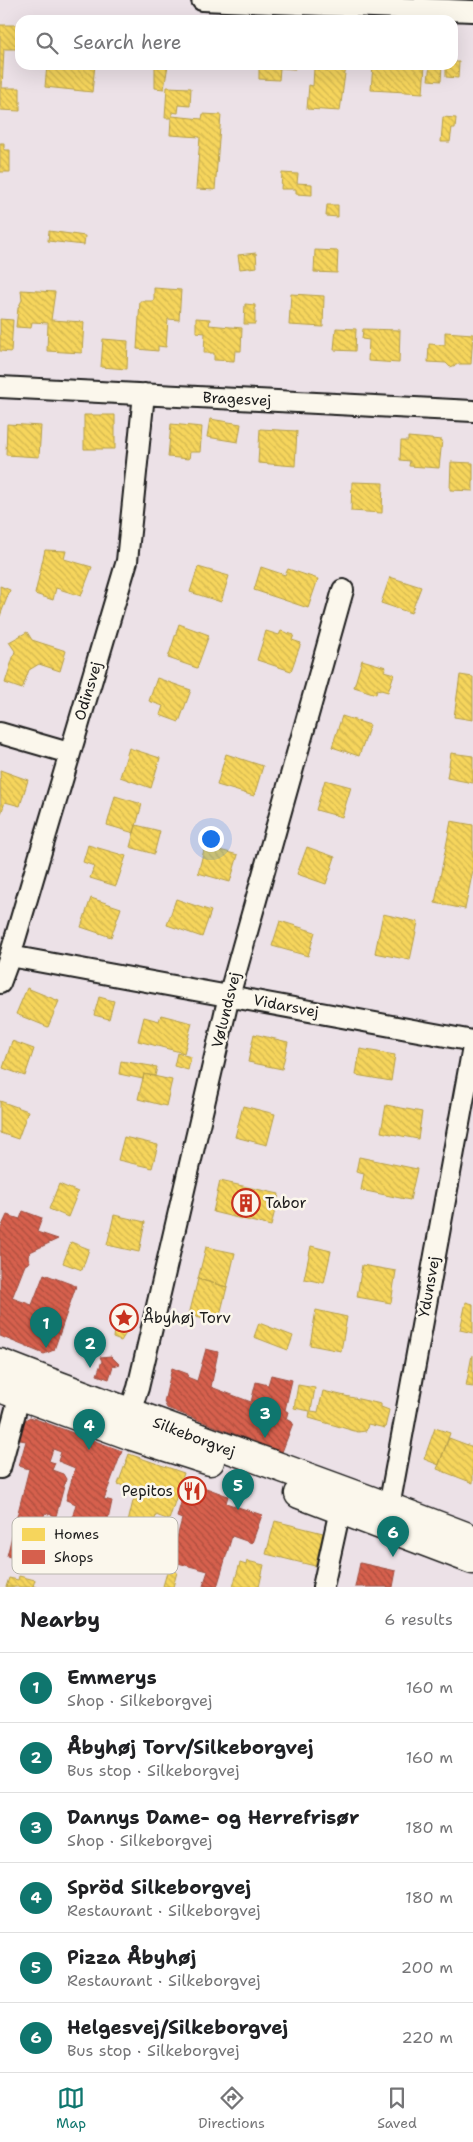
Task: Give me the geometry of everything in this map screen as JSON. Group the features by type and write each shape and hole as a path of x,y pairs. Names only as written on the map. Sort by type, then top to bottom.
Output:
{"street":[{"path":"202,0 473,12"},
{"name":"Bragesvej","path":"0,387 473,411"},
{"name":"Odinsvej","path":"0,983 10,956 126,561 144,394"},
{"name":"Vølundsvej","path":"125,1423 138,1388 229,996 343,590"},
{"path":"0,733 70,752"},
{"name":"Vidarsvej","path":"10,956 473,1041"},
{"name":"Ydunsvej","path":"386,1517 473,1047"},
{"name":"Silkeborgvej","path":"0,1364 15,1385 386,1517 473,1560"},
{"path":"0,1468 15,1385"},
{"name":"Silkeborgvej","path":"125,1423 236,1470 340,1510 386,1517 473,1539"},
{"path":"323,1587 340,1510"}],"building: Homes":[{"path":"0,25 15,25 15,49 4,49 2,88 20,88 20,111 0,110"},
{"path":"459,62 458,78 446,77 446,70 458,70"},
{"path":"47,70 94,70 92,92 45,87"},
{"path":"155,70 167,70 164,89 155,88"},
{"path":"259,70 280,70 279,80 259,79"},
{"path":"314,70 345,70 340,111 307,109 309,85 313,86"},
{"path":"373,70 425,70 423,93 371,90"},
{"path":"429,70 442,70 441,81 428,80"},
{"path":"167,87 191,88 190,106 179,105 178,113 172,112 172,116 202,119 203,114 221,115 215,190 196,189 200,137 170,135 171,118 165,118"},
{"path":"443,117 456,118 450,142 441,142"},
{"path":"0,143 4,143 4,150 10,150 10,172 0,172"},
{"path":"282,173 298,174 297,183 312,184 312,195 296,194 296,189 281,189"},
{"path":"327,205 338,205 338,217 326,216"},
{"path":"49,231 85,236 84,245 48,241"},
{"path":"315,250 338,251 337,273 314,272"},
{"path":"256,253 257,267 240,269 238,255"},
{"path":"154,288 181,290 179,320 168,319 166,347 158,346 158,351 137,349 140,301 154,301"},
{"path":"21,290 55,292 51,320 84,322 82,353 47,351 48,323 32,322 31,328 16,327 18,308 22,300"},
{"path":"291,294 324,296 323,327 289,325"},
{"path":"245,304 255,305 255,324 244,324"},
{"path":"196,318 210,319 209,325 242,328 241,351 235,351 234,361 214,360 214,353 204,353 205,333 196,332"},
{"path":"0,319 13,320 11,352 0,351"},
{"path":"336,328 356,329 355,351 334,350"},
{"path":"363,329 400,330 399,363 368,361 369,340 362,339"},
{"path":"445,332 473,334 471,364 459,364 450,367 446,363 428,362 429,344 445,345"},
{"path":"103,339 128,341 127,369 101,367"},
{"path":"84,415 115,415 115,449 84,449"},
{"path":"210,419 241,424 238,442 207,437"},
{"path":"7,424 41,426 39,457 6,455"},
{"path":"171,424 202,427 200,452 190,452 189,459 168,457"},
{"path":"260,429 297,431 295,466 258,463"},
{"path":"408,437 442,440 439,468 409,466 410,461 400,460 401,441 408,441"},
{"path":"451,462 473,463 473,491 450,490"},
{"path":"352,482 383,483 382,513 351,511"},
{"path":"45,550 66,551 64,559 92,567 81,596 56,588 53,600 35,594"},
{"path":"198,567 229,576 221,602 190,592"},
{"path":"261,567 285,575 288,569 318,579 308,608 254,590"},
{"path":"390,577 421,587 411,613 381,603"},
{"path":"0,586 10,590 0,616"},
{"path":"179,624 209,635 197,668 168,658"},
{"path":"266,631 279,635 281,631 294,635 292,640 301,643 291,671 257,660"},
{"path":"27,632 32,640 66,651 60,671 39,664 29,670 22,689 5,683 15,651 9,642"},
{"path":"362,660 386,667 384,671 394,674 388,692 377,689 376,694 354,687"},
{"path":"460,675 473,677 473,720 454,717"},
{"path":"157,678 191,690 179,722 160,715 163,706 149,701"},
{"path":"342,716 370,725 359,756 332,747"},
{"path":"129,748 160,758 151,788 120,777"},
{"path":"451,753 473,756 473,783 447,778"},
{"path":"226,754 263,766 254,796 217,785"},
{"path":"0,770 28,780 20,806 5,802 1,814"},
{"path":"325,780 351,787 342,817 316,810"},
{"path":"115,796 142,804 134,833 107,825"},
{"path":"451,821 473,825 473,870 465,909 435,903"},
{"path":"136,825 160,831 154,854 130,847"},
{"path":"88,845 126,856 116,886 90,878 94,866 83,862"},
{"path":"205,846 238,855 230,882 198,873"},
{"path":"307,847 335,857 326,884 297,874"},
{"path":"91,898 121,908 111,937 81,927"},
{"path":"176,899 211,911 202,937 167,925"},
{"path":"383,914 418,922 410,960 375,953"},
{"path":"280,921 315,932 308,956 272,946"},
{"path":"27,988 59,1001 48,1027 16,1014"},
{"path":"99,997 114,1001 109,1019 94,1015"},
{"path":"161,1015 192,1023 184,1053 138,1041 144,1017 159,1021"},
{"path":"254,1034 288,1042 282,1069 248,1062"},
{"path":"12,1041 34,1049 25,1076 3,1068"},
{"path":"360,1049 395,1055 391,1081 356,1075"},
{"path":"177,1053 191,1057 188,1070 174,1066"},
{"path":"121,1061 157,1067 155,1076 144,1074 143,1079 119,1074"},
{"path":"144,1074 172,1080 166,1106 138,1099"},
{"path":"0,1101 28,1111 18,1139 0,1133"},
{"path":"386,1105 422,1112 418,1139 381,1132"},
{"path":"243,1106 275,1114 267,1145 235,1137"},
{"path":"124,1137 158,1145 152,1168 118,1160"},
{"path":"359,1157 417,1169 410,1200 361,1190 364,1174 356,1172"},
{"name":"Tabor","path":"220,1181 279,1194 271,1226 213,1212"},
{"path":"59,1184 78,1192 68,1217 49,1209"},
{"path":"114,1215 145,1222 139,1252 107,1245"},
{"path":"71,1242 89,1249 82,1270 63,1263"},
{"path":"311,1246 331,1251 324,1283 304,1279"},
{"path":"206,1247 235,1253 227,1287 198,1279"},
{"path":"362,1265 396,1271 391,1303 357,1297"},
{"path":"198,1279 227,1287 218,1323 189,1315"},
{"path":"466,1302 473,1304 473,1333 460,1330"},
{"path":"316,1310 347,1317 341,1351 310,1345"},
{"path":"259,1323 293,1336 288,1350 254,1337"},
{"path":"114,1329 126,1333 121,1341 113,1338"},
{"path":"473,1355 473,1387 466,1386"},
{"path":"298,1385 315,1388 311,1411 318,1412 323,1391 381,1404 381,1407 389,1410 385,1428 368,1424 366,1431 358,1432 309,1418 310,1411 294,1408"},
{"path":"435,1428 450,1433 439,1465 424,1459"},
{"path":"449,1438 473,1447 473,1483 437,1469"},
{"path":"129,1454 184,1473 170,1517 156,1515 156,1517 129,1517 133,1501 138,1491 118,1484"},
{"path":"275,1521 323,1533 315,1566 266,1554"},
{"path":"247,1561 264,1565 259,1587 233,1587 240,1563 246,1565"},
{"path":"167,1574 176,1574 173,1587 163,1586"},
{"path":"19,1576 35,1580 33,1586 37,1587 6,1587 9,1578 18,1580"}],"building: Shops":[{"path":"23,1211 42,1218 37,1232 58,1239 30,1252 28,1257 30,1262 25,1265 12,1298 32,1305 44,1274 76,1286 54,1350 44,1354 0,1336 0,1230 7,1215 20,1219"},
{"path":"206,1349 218,1352 211,1387 251,1402 256,1382 268,1385 271,1375 292,1380 285,1410 288,1412 286,1419 293,1423 282,1452 167,1408 164,1402 172,1368 188,1374 187,1377 197,1381"},
{"path":"111,1356 119,1364 113,1366 109,1379 97,1375 102,1361 100,1357"},
{"path":"30,1417 122,1451 104,1499 112,1501 109,1517 72,1517 76,1504 66,1500 75,1468 58,1461 61,1452 53,1449 49,1461 55,1463 52,1470 63,1474 66,1479 56,1516 45,1513 44,1517 17,1517 29,1469 19,1466 26,1441 20,1440 25,1420"},
{"path":"187,1481 228,1496 226,1503 262,1515 252,1543 232,1536 217,1587 203,1586 208,1571 178,1563 178,1534 182,1519 177,1517"},
{"path":"12,1536 12,1558 7,1556"},
{"path":"360,1563 396,1571 393,1587 355,1587"}],"place":[{"name":"Tabor","path":"246,1203"},
{"name":"Åbyhøj Torv","path":"124,1318"},
{"name":"Emmerys","path":"46,1348"},
{"name":"Åbyhøj Torv/Silkeborgvej","path":"90,1368"},
{"name":"Dannys Dame- og Herrefrisør","path":"265,1438"},
{"name":"Spröd Silkeborgvej","path":"89,1450"},
{"name":"Pepitos","path":"192,1491"},
{"name":"Pizza Åbyhøj","path":"238,1510"},
{"name":"Helgesvej/Silkeborgvej","path":"393,1557"}]}
